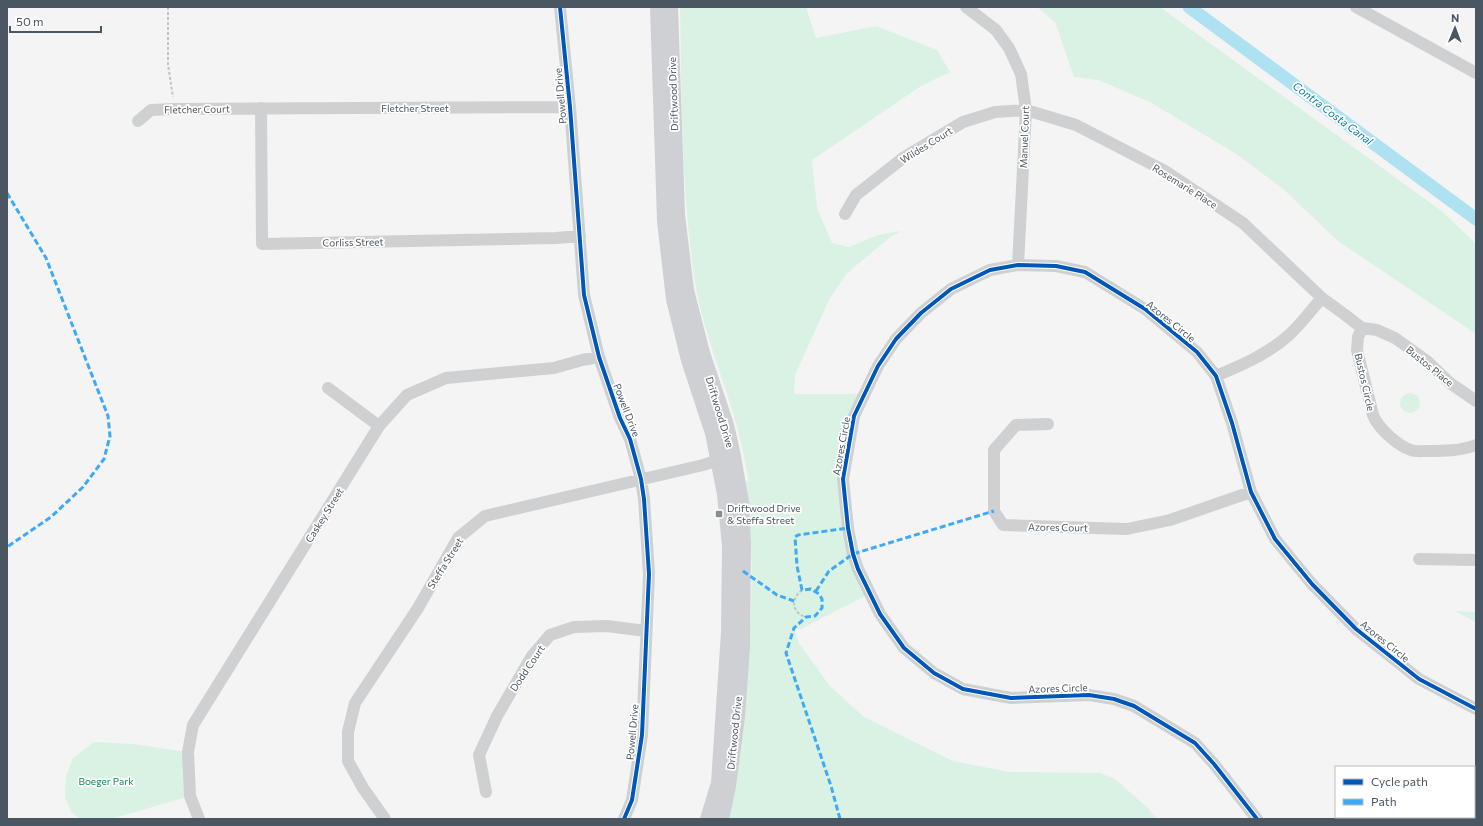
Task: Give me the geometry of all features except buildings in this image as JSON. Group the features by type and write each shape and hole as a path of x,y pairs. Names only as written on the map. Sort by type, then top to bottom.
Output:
{"street":[{"name":"Powell Drive","path":"560,7 570,106 584,295 600,357 620,418 630,439 641,479 644,499 649,574 642,735 632,800 624,819"},
{"name":"Driftwood Drive","path":"658,7 666,221 674,299 689,360 713,433 725,494 730,546 729,632 719,783 708,819"},
{"name":"Driftwood Drive","path":"670,7 677,215 686,290 702,353 726,425 741,502 743,544 742,647 737,717 728,786 721,819"},
{"name":"Manuel Court","path":"966,7 996,30 1009,48 1021,74 1026,110 1018,265"},
{"path":"1356,7 1476,73"},
{"name":"Fletcher Street","path":"261,108 570,106"},
{"name":"Fletcher Court","path":"138,121 151,110 174,108 261,108"},
{"name":"Corliss Street","path":"261,108 262,244 556,238 580,236"},
{"name":"Wildes Court","path":"845,214 856,195 903,158 963,122 995,112 1026,110"},
{"name":"Rosemarie Place","path":"1026,110 1076,125 1165,171 1243,223 1322,298"},
{"name":"Azores Circle","path":"1257,819 1214,764 1195,743 1134,706 1089,695 1011,698 963,689 934,673 904,648 880,614 858,569 853,554 848,528 843,479 854,416 875,371 896,339 921,312 951,289 990,270 1018,265 1056,266 1084,272 1145,309 1197,352 1216,376 1232,423 1251,492 1275,539 1312,584 1356,629 1419,679 1476,709"},
{"path":"1216,376 1250,362 1274,347 1290,334 1322,298"},
{"name":"Bustos Place","path":"1322,298 1362,328 1378,330 1395,338 1427,361 1450,383 1476,401"},
{"name":"Bustos Circle","path":"1362,328 1358,337 1357,350 1373,415 1381,428 1395,440 1412,450 1456,451 1476,445"},
{"name":"Caskey Street","path":"199,819 190,796 188,752 193,725 380,426 407,395 446,378 554,368 582,360 600,357"},
{"path":"328,388 380,426"},
{"name":"Azores Court","path":"1048,424 1016,424 994,450 994,511 1003,525 1127,528 1170,520 1251,492"},
{"name":"Steffa Street","path":"385,819 363,788 348,761 348,732 355,703 418,608 458,538 485,516 718,461 733,456"},
{"path":"1419,559 1476,560"},
{"name":"Dodd Court","path":"486,792 479,756 501,709 532,656 550,636 574,627 607,626 646,632"}],"path":[{"path":"168,7 168,65 174,108"},
{"path":"802,590 795,597 794,605 797,613 806,618"}],"green space":[{"path":"680,7 806,7 816,38 876,26 937,50 950,72 921,86 812,160 817,208 832,243 849,247 878,235 901,231 889,238 846,274 829,300 795,375 794,394 863,394 843,479 848,528 871,593 801,629 794,628 799,643 829,685 864,717 953,761 1009,772 1100,773 1115,779 1148,808 1157,819 728,819 742,717 749,648 752,579 751,537 746,481 749,481 732,409 703,319 695,282 690,248 682,110"},
{"path":"1037,7 1160,7 1443,212 1476,244 1476,334 1338,241 1282,188 1238,155 1150,102 1098,80 1074,77 1055,22"},
{"path":"1410,393 1417,396 1420,403 1417,410 1410,413 1403,410 1400,403 1403,396"},
{"path":"1455,611 1476,612 1476,622"},
{"name":"Boeger Park","path":"94,742 133,744 188,752 190,796 111,819 80,819 72,813 65,798 66,776 73,758"}],"waterway":[{"name":"Contra Costa Canal","path":"1189,7 1476,219"}],"marked path":[{"path":"7,193 46,258 108,416 110,436 104,459 83,487 51,517 7,547"},
{"path":"816,591 829,571 853,554 994,511"},
{"path":"840,819 831,786 786,653 794,628 806,617 815,616 822,608 822,599 819,594 811,589 802,590 797,566 795,537 798,535 848,528"},
{"path":"743,571 777,595 794,601"}],"cycle path":[{"path":"560,7 570,107 584,295 599,357 620,418 630,439 641,479 644,499 649,574 642,735 632,800 624,819"},
{"path":"1257,819 1214,764 1195,743 1134,706 1114,699 1089,695 1011,698 963,689 934,673 904,648 880,614 858,569 853,554 848,528 843,479 854,416 878,366 896,339 921,313 951,289 990,270 1018,265 1056,266 1085,272 1145,309 1197,352 1216,376 1232,423 1251,492 1275,539 1312,584 1356,629 1419,679 1476,709"}],"place":[{"name":"Driftwood Drive & Steffa Street","path":"719,514"}]}
